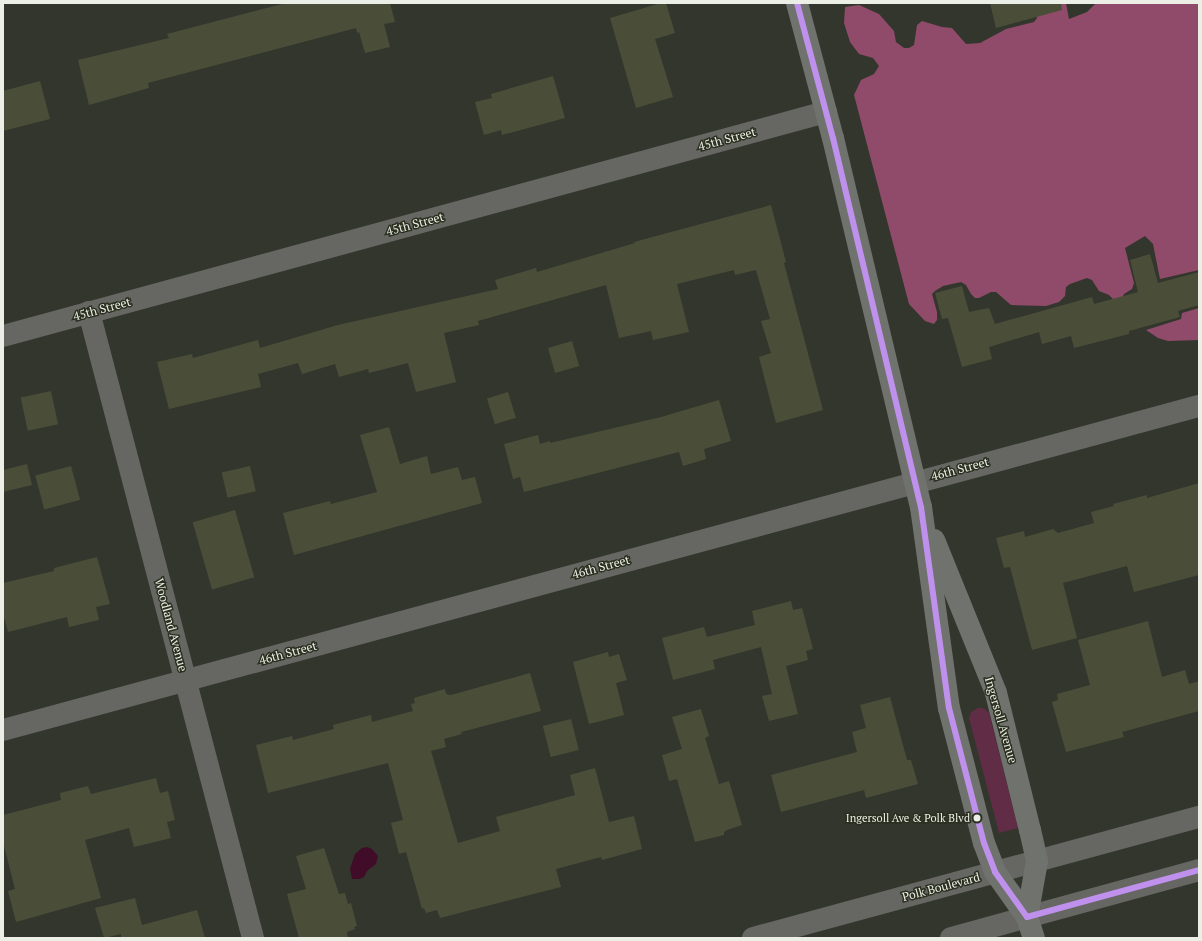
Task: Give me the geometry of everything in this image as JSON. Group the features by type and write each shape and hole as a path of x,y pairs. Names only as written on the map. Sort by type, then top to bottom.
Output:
{"main road":[{"name":"Ingersoll Avenue","path":"797,3 826,112 921,507 949,708 984,842 995,872 1027,917 1034,938"},
{"name":"Ingersoll Avenue","path":"921,507 996,693 1037,861 1027,917"}],"street":[{"name":"45th Street","path":"3,336 826,112"},
{"name":"Woodland Avenue","path":"89,312 253,938"},
{"name":"46th Street","path":"3,730 915,481 1199,406"},
{"name":"Polk Boulevard","path":"753,938 1199,817"},
{"path":"951,938 1199,870"}],"shaded area":[{"path":"1035,3 1066,3 1069,19 1087,12 1095,4 1101,3 1199,3 1199,270 1160,279 1153,244 1145,236 1125,248 1134,283 1132,289 1124,294 1119,305 1109,295 1099,291 1092,280 1087,278 1070,284 1066,287 1065,296 1059,302 1046,306 1011,305 996,292 991,292 979,298 975,298 966,285 961,282 943,286 932,294 937,312 937,320 934,324 925,321 909,304 854,95 861,80 874,74 879,66 873,58 859,54 850,42 844,23 845,7 859,5 879,14 894,31 896,42 904,48 909,48 914,45 917,25 922,21 942,27 952,28 966,44 980,43 1006,29 1034,22 1037,18"},
{"path":"1199,308 1199,340 1168,341 1158,338 1146,330 1181,319 1182,313"},
{"path":"978,708 983,708 989,713 1018,828 999,833 969,718 971,712"},
{"path":"367,847 372,849 378,856 376,864 367,871 364,877 360,879 352,879 350,869 355,854 362,848"}],"building":[{"path":"286,3 390,3 395,22 384,24 390,47 365,53 359,32 357,33 356,28 148,83 149,88 89,105 78,60 169,38 167,34"},
{"path":"661,3 666,3 675,33 655,39 673,97 636,108 610,18"},
{"path":"990,3 1061,3 1062,10 996,28"},
{"path":"553,76 565,118 502,135 501,130 484,135 475,102 492,98 491,94"},
{"path":"40,81 50,119 3,131 3,91"},
{"path":"771,205 786,262 784,263 823,410 776,423 759,357 771,353 761,321 770,319 756,270 735,275 734,270 677,284 689,332 653,340 651,331 619,338 606,285 478,321 479,325 444,333 456,382 416,392 408,363 369,373 368,369 339,377 335,364 302,374 298,363 258,374 261,387 169,409 157,362 192,354 193,358 258,340 260,348 338,325 498,289 495,280 536,268 537,272 635,243 634,242"},
{"path":"1150,254 1158,283 1199,272 1199,305 1178,311 1180,317 1129,331 1129,334 1074,348 1071,336 1042,344 1039,332 989,347 992,359 962,367 948,318 942,319 935,293 962,286 969,312 989,308 995,324 1092,297 1094,304 1138,292 1130,260"},
{"path":"572,341 579,366 555,373 548,348"},
{"path":"51,391 58,424 28,431 21,397"},
{"path":"508,392 516,418 495,424 487,398"},
{"path":"719,400 731,441 704,449 706,459 683,466 679,452 524,492 520,477 513,479 504,444 538,435 540,444 550,441 550,443 661,417"},
{"path":"389,427 400,464 427,456 431,474 458,467 462,480 475,477 482,503 294,555 283,513 330,501 331,504 377,492 360,435"},
{"path":"27,464 32,485 3,492 3,470"},
{"path":"71,466 80,500 44,509 35,476"},
{"path":"250,466 256,491 228,498 222,473"},
{"path":"1199,483 1199,575 1134,592 1127,566 1063,583 1077,638 1032,650 1010,567 1004,568 996,538 1024,531 1025,537 1053,529 1058,533 1094,523 1091,512 1114,506 1113,504 1147,495 1147,498"},
{"path":"235,510 254,577 212,589 193,522"},
{"path":"97,557 110,604 96,607 99,620 69,627 67,617 8,632 3,613 3,583 54,571 54,568"},
{"path":"791,601 793,610 802,608 813,649 806,651 808,660 786,666 798,714 769,721 762,696 772,694 761,647 713,660 715,669 673,680 662,638 704,627 707,637 755,625 752,611"},
{"path":"1148,621 1162,677 1185,670 1189,684 1199,681 1199,711 1122,732 1124,737 1066,752 1052,702 1058,700 1057,694 1090,685 1078,640"},
{"path":"608,652 609,657 619,654 627,680 616,683 624,715 589,724 573,662"},
{"path":"530,673 541,711 461,732 462,734 444,739 446,747 431,751 458,843 500,831 496,817 575,795 570,775 595,768 609,822 634,816 642,849 602,860 601,857 556,869 561,887 440,918 437,910 426,913 424,908 422,909 406,852 399,854 391,823 403,820 388,763 268,793 256,745 292,736 293,740 334,729 333,725 371,715 372,722 413,711 411,704 415,703 414,698 445,689 446,694 451,695"},
{"path":"890,697 907,760 911,760 918,784 866,798 864,790 781,812 771,775 857,752 852,732 866,728 860,705"},
{"path":"701,709 709,736 705,738 719,784 729,781 742,825 727,830 724,832 724,835 695,842 677,779 669,781 662,755 682,749 672,717"},
{"path":"571,719 579,750 551,757 543,726"},
{"path":"156,778 160,793 168,791 175,820 167,822 171,838 134,847 129,828 85,840 101,898 16,922 8,891 15,889 3,842 3,815 61,800 60,793 88,786 91,794"},
{"path":"324,848 339,894 345,893 348,904 351,903 357,926 354,927 355,929 347,932 348,938 299,938 287,894 306,889 296,856"},
{"path":"135,898 142,925 197,910 205,938 121,938 121,934 104,938 95,908"}],"transit line":[{"path":"797,3 833,138 921,507 949,708 984,843 995,872 1027,917 1199,870"}],"place":[{"name":"Ingersoll Ave & Polk Blvd","path":"977,818"}]}
